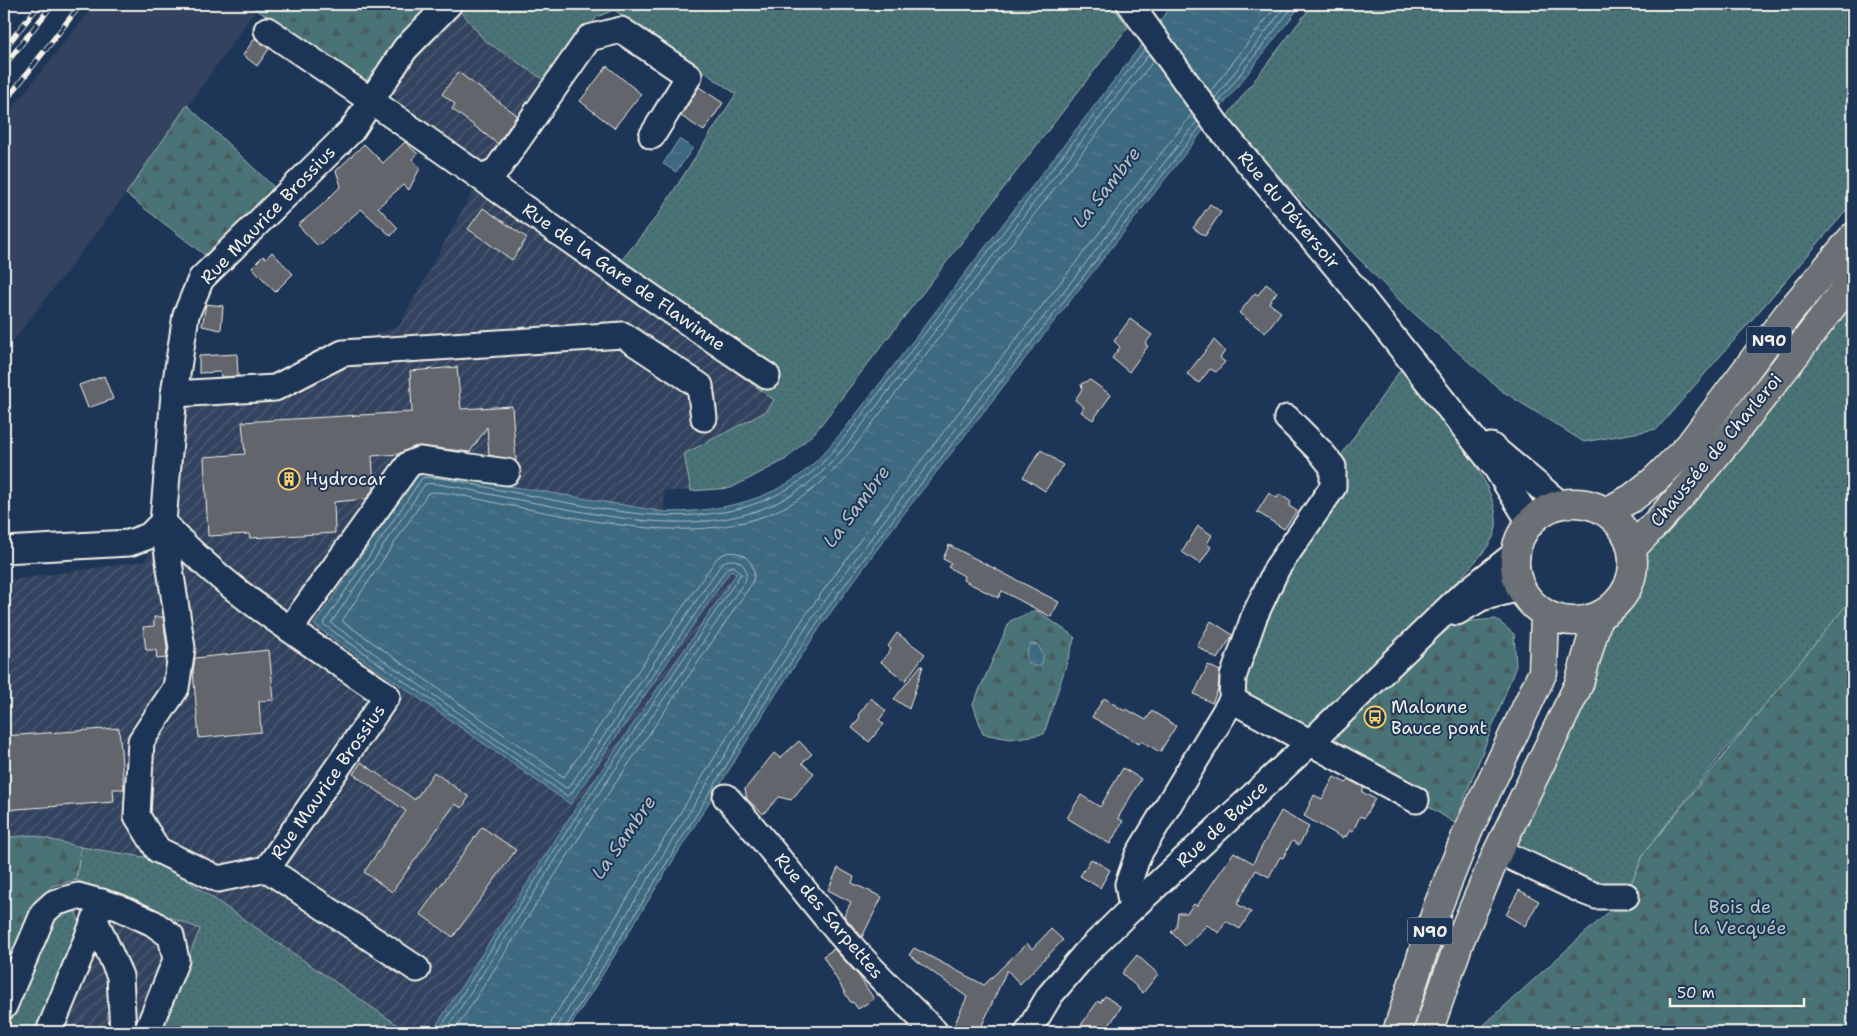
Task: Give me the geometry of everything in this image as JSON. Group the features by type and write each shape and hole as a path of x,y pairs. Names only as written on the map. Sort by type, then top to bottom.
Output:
{"main road":[{"name":"Chaussée de Charleroi","path":"1606,512 1632,498 1655,480 1689,446 1788,314 1853,238"},
{"name":"Chaussée de Charleroi","path":"1632,548 1675,505 1732,438 1853,279"},
{"path":"1560,504 1584,504 1606,512 1622,528 1632,548 1633,566 1627,589 1617,603 1598,616 1572,622 1546,614 1531,604 1520,588 1515,554 1518,542 1530,522 1560,504"},
{"name":"N90","path":"1397,1032 1438,906 1468,831 1543,672 1546,614"},
{"name":"N90","path":"1428,1032 1460,940 1498,851 1579,684 1598,616"},
{"path":"1468,831 1498,851"}],"street":[{"name":"Rue Maurice Brossius","path":"163,522 189,552 256,606 387,696 267,869 218,879 158,850 137,816 141,741 176,688 182,648 163,522 174,394 186,315 201,279 352,130 388,72 406,48 449,4"},
{"name":"Rue du Déversoir","path":"1130,4 1217,125 1350,283 1497,469 1530,522"},
{"name":"Rue de la Gare de Flawinne","path":"267,30 372,100 644,294 767,376"},
{"path":"481,177 496,172 589,38 621,30 689,76 652,136"},
{"path":"174,394 275,388 343,353 624,336 700,386 704,418"},
{"name":"Rue du Déversoir","path":"1453,413 1560,504"},
{"path":"1132,908 1128,884 1138,855 1232,700 1233,677 1258,609 1277,568 1333,487 1333,467 1287,418"},
{"path":"290,629 409,464 419,460 507,472"},
{"path":"4,550 129,543 148,536 163,522"},
{"name":"Rue de Bauce","path":"1028,1032 1050,995 1086,954 1132,908 1430,628 1458,598 1515,554"},
{"name":"Rue de Bauce","path":"1430,628 1481,598 1520,588"},
{"path":"1232,700 1416,800"},
{"name":"Rue des Sarpettes","path":"726,797 763,837 830,922 868,965 935,1032"},
{"path":"1498,851 1596,896 1626,896"},
{"path":"267,869 417,970"},
{"path":"4,1006 44,912 54,903 78,896 99,911 120,976 123,1032"},
{"path":"99,911 118,907 153,923 170,936 176,960 147,1032"},
{"path":"49,1032 99,911"}],"shaded area":[{"path":"95,4 260,4 126,194 4,353 4,118"},
{"path":"460,10 484,40 547,82 490,171 399,105 392,91 397,76"},
{"path":"476,185 775,400 767,411 684,454 691,491 664,491 665,512 631,507 315,625 570,804 731,570 736,574 577,806 432,1032 408,1032 156,859 81,847 32,835 4,838 4,581 144,561 174,518 185,384 237,386 399,326"},
{"path":"4,858 56,872 200,929 158,1032 4,1032"}],"green space":[{"path":"260,4 433,4 364,82 254,8"},
{"path":"467,4 1111,4 1128,27 816,431 785,460 731,488 691,491 684,454 767,411 774,400 607,278 658,215 736,94 614,10 597,17 547,82 484,40 460,10"},
{"path":"1313,4 1853,4 1853,203 1657,429 1584,442 1502,391 1401,302 1224,120"},
{"path":"187,105 277,190 210,259 126,194"},
{"path":"1853,279 1853,606 1722,754 1644,853 1626,896 1498,851 1593,687 1598,617 1615,603 1626,588 1631,570 1632,548"},
{"path":"1403,366 1447,422 1478,469 1489,492 1496,514 1495,532 1487,547 1476,561 1311,742 1232,700 1233,677 1333,467"},
{"name":"Bois de la Vecquée","path":"1853,597 1853,1032 1476,1032 1626,896 1644,853"},
{"path":"1036,610 1075,637 1044,734 1010,739 983,734 973,704 1010,621"},
{"path":"1496,619 1514,634 1516,666 1455,823 1328,744 1409,658 1459,622"},
{"path":"32,835 81,847 76,880 52,886 28,916 4,975 4,838"},
{"path":"81,847 156,859 408,1032 158,1032 200,929 76,880"},
{"path":"65,909 76,912 80,927 37,1032 6,1032 54,916"}],"water":[{"name":"La Sambre","path":"1173,4 1302,4 892,529 823,623 776,694 567,1032 432,1032 577,806 736,574 731,570 570,804 314,625 420,471 665,512 705,510 745,502 783,486 815,462 844,430"},
{"path":"679,139 693,148 676,172 663,164"},
{"path":"1031,644 1038,645 1043,655 1042,664 1037,667 1028,663 1026,654"}],"building":[{"path":"255,38 269,49 257,66 243,55"},
{"path":"607,66 641,94 614,128 580,101"},
{"path":"458,72 517,115 498,144 452,109 455,104 442,94"},
{"path":"699,87 723,103 704,131 681,116"},
{"path":"405,142 418,154 412,159 420,168 409,190 403,185 378,207 398,228 391,236 361,209 318,246 298,225 341,186 336,171 364,144 383,163"},
{"path":"1210,204 1221,212 1205,236 1193,228"},
{"path":"483,208 527,238 512,260 468,229"},
{"path":"272,252 293,274 275,292 252,267 263,256 266,258"},
{"path":"1266,284 1277,292 1269,303 1281,312 1265,333 1239,313 1255,293 1258,295"},
{"path":"206,304 223,306 221,330 202,326"},
{"path":"1130,319 1152,335 1145,344 1148,346 1129,372 1112,358 1120,347 1114,341"},
{"path":"1214,340 1225,351 1220,358 1225,362 1216,372 1210,369 1199,383 1187,374"},
{"path":"237,354 238,376 221,377 220,372 199,373 199,356"},
{"name":"Hydrocar","path":"457,367 461,409 512,406 516,461 489,455 487,427 470,452 420,446 399,454 372,456 374,488 366,499 334,502 335,533 250,538 249,534 208,536 204,457 245,454 242,422 412,412 410,371"},
{"path":"104,376 113,399 88,408 79,385"},
{"path":"1090,380 1111,395 1093,420 1081,412 1084,407 1075,400 1082,389 1081,384"},
{"path":"1041,450 1063,465 1045,491 1023,477"},
{"path":"1269,493 1277,498 1280,494 1291,502 1289,506 1297,511 1284,529 1257,512"},
{"path":"1198,526 1212,535 1207,544 1211,547 1200,564 1182,552"},
{"path":"949,545 1059,602 1051,617 1002,591 998,598 963,580 964,576 948,567 951,563 943,559"},
{"path":"154,617 163,617 167,648 166,658 157,659 156,650 146,650 143,627 154,626"},
{"path":"1211,621 1233,635 1217,659 1197,646"},
{"path":"897,633 925,654 905,681 881,662 891,649 888,646"},
{"path":"269,650 274,700 259,701 261,732 199,738 193,671 195,658"},
{"path":"921,665 923,666 909,709 894,699"},
{"path":"1208,665 1220,671 1218,689 1212,703 1194,694"},
{"path":"871,698 886,711 879,720 884,724 869,742 852,728 860,717 858,715"},
{"path":"1104,698 1125,711 1126,709 1146,720 1152,711 1176,726 1160,752 1141,741 1139,744 1092,717"},
{"path":"119,728 124,789 113,789 114,802 4,810 4,736"},
{"path":"799,741 812,754 802,763 814,773 791,800 779,797 763,814 747,799 745,789 774,753 780,758"},
{"path":"361,762 415,800 434,772 469,797 462,808 455,804 392,892 364,872 406,811 353,774"},
{"path":"1123,768 1141,779 1118,818 1123,821 1110,844 1067,818 1081,795 1100,807"},
{"path":"1334,777 1346,783 1349,780 1361,786 1364,788 1362,792 1375,799 1364,818 1360,816 1353,831 1350,830 1346,837 1344,835 1343,838 1304,816 1314,795 1322,799"},
{"path":"1281,811 1309,827 1299,845 1292,841 1283,858 1280,857 1269,877 1256,870 1237,904 1251,912 1240,929 1226,921 1219,933 1207,925 1185,946 1171,932 1176,928 1178,913 1187,913 1194,904 1197,906 1234,852 1253,863"},
{"path":"482,827 516,850 453,937 420,914"},
{"path":"1091,859 1110,870 1100,888 1080,876"},
{"path":"838,868 854,877 852,883 882,897 862,937 844,916 851,902 828,890"},
{"path":"1519,890 1539,901 1525,926 1506,915"},
{"path":"1051,929 1063,940 1020,984 1007,970 979,1032 951,1032 967,997 909,955 914,948 984,985 1027,943 1032,949"},
{"path":"834,949 859,976 874,999 858,1009 853,1002 851,1003 823,956"},
{"path":"1137,955 1158,974 1143,993 1122,973"},
{"path":"1105,996 1121,1007 1105,1032 1076,1032 1098,1001 1100,1003"}],"railway":[{"path":"4,49 40,4"},
{"path":"4,66 53,4"},
{"path":"4,103 81,4"}],"place":[{"name":"Hydrocar","path":"289,479"},
{"name":"Malonne Bauce pont","path":"1375,717"}]}
